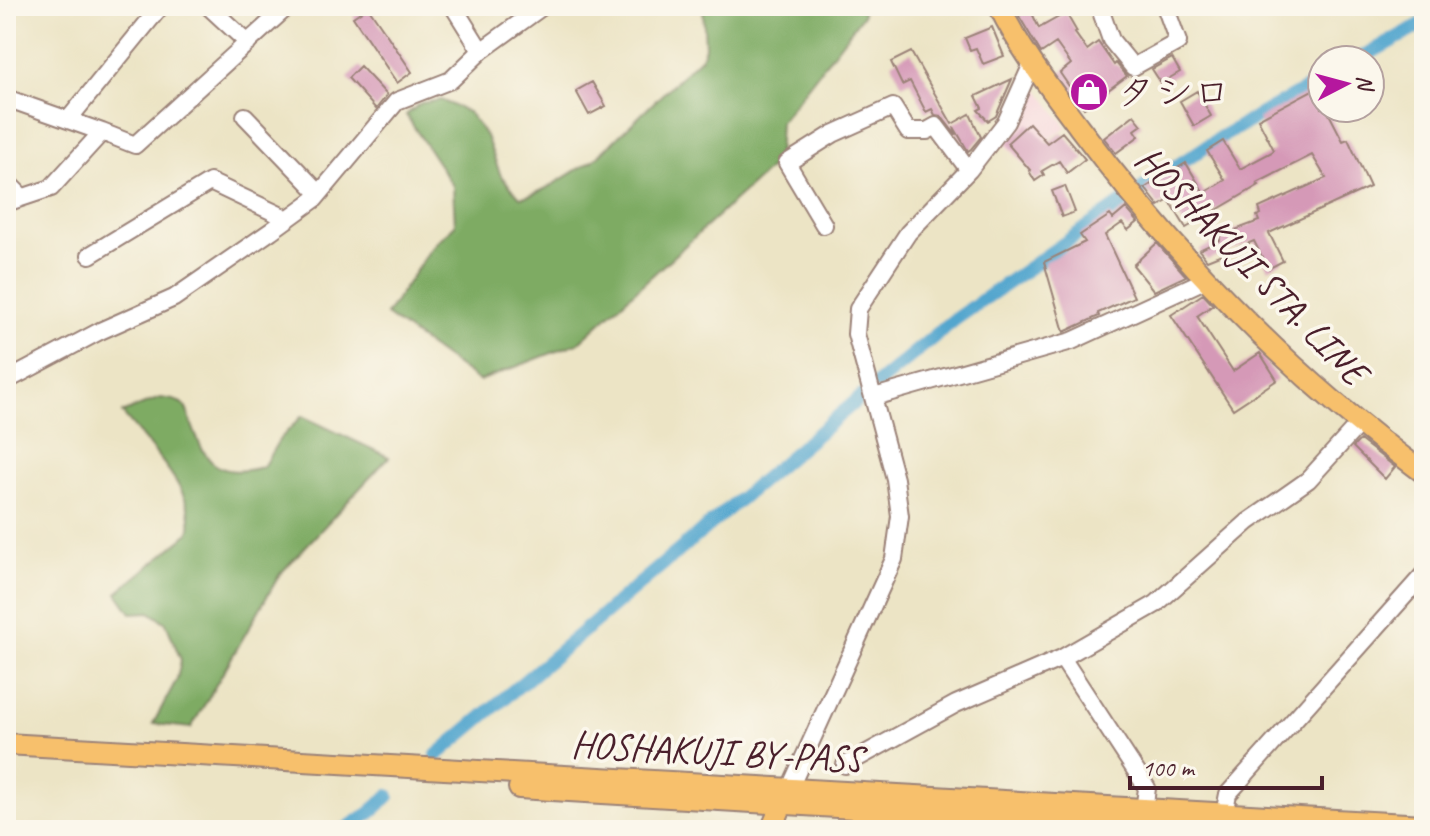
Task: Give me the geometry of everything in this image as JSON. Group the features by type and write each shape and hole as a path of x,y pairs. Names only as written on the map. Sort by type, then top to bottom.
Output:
{"main road":[{"name":"HOSHAKUJI STA. LINE","path":"999,6 1032,64 1120,181 1207,279 1359,424 1424,473"},
{"name":"HOSHAKUJI BY-PASS","path":"6,744 1143,822 1424,825"},
{"name":"HOSHAKUJI BY-PASS","path":"6,757 785,797"},
{"path":"771,830 785,797"}],"street":[{"path":"68,120 161,6"},
{"path":"208,6 248,43"},
{"path":"6,98 135,145 288,6"},
{"path":"453,6 481,51"},
{"path":"6,381 100,331 174,298 288,219 319,193 397,101 451,80 481,51 543,6"},
{"path":"1099,6 1111,40 1133,67 1178,42 1165,6"},
{"path":"785,797 894,559 900,516 895,479 856,334 858,309 908,233 969,170 1006,122 1032,64"},
{"path":"824,225 787,163 833,134 893,107 908,131 927,131 936,126 969,170"},
{"path":"245,116 319,193"},
{"path":"6,203 51,188 102,132"},
{"path":"6,181 22,197"},
{"path":"90,255 210,182 288,219"},
{"path":"874,397 1072,341 1207,279"},
{"path":"845,765 956,704 1062,658 1156,604 1248,522 1308,480 1359,424"},
{"path":"1221,822 1228,794 1424,574"},
{"path":"1062,658 1147,788 1143,822"}],"shaded area":[{"path":"1031,79 1067,127 1049,139 1023,164 1002,140"}],"green space":[{"path":"703,6 863,6 863,15 780,122 778,161 578,343 479,381 386,315 432,247 455,225 453,186 406,115 421,103 441,100 468,112 486,136 501,176 520,197 537,193 593,161 701,57 705,47"},
{"path":"160,398 184,405 202,449 215,465 224,469 234,471 263,467 279,440 302,416 389,457 280,574 191,728 153,724 177,679 181,660 166,623 150,612 131,613 117,593 189,533 190,518 179,486 122,413"}],"building":[{"path":"368,7 412,72 397,83 353,17"},
{"path":"1030,9 1039,28 1066,13 1087,50 1098,42 1114,65 1116,63 1127,76 1084,108 1060,73 1071,64 1056,43 1041,53 1019,16"},
{"path":"992,27 1004,56 983,64 976,48 970,50 965,38"},
{"path":"911,52 952,124 970,114 981,137 968,151 954,127 956,135 932,109 926,112 910,81 902,85 891,62"},
{"path":"1172,58 1180,72 1161,83 1152,69"},
{"path":"360,66 387,95 376,109 348,78"},
{"path":"1012,79 996,116 988,121 978,110 982,108 976,96"},
{"path":"592,82 606,106 589,115 576,91"},
{"path":"1197,91 1211,116 1194,126 1180,101"},
{"path":"1306,93 1306,124 1334,124 1343,141 1348,139 1370,187 1269,233 1283,261 1268,269 1254,241 1207,260 1199,250 1220,240 1219,236 1259,221 1259,208 1326,178 1312,155 1257,183 1259,185 1186,228 1169,200 1159,206 1145,188 1186,163 1204,193 1225,180 1207,151 1223,141 1240,169 1272,152 1274,150 1258,119"},
{"path":"1134,115 1142,125 1135,130 1139,136 1116,153 1104,138"},
{"path":"1029,123 1047,143 1062,132 1085,159 1067,173 1059,161 1042,171 1044,175 1035,181 1030,170 1007,143"},
{"path":"1065,186 1075,212 1062,217 1052,191"},
{"path":"1126,208 1138,222 1128,230 1122,223 1105,235 1134,297 1064,332 1044,262 1085,242 1080,235 1110,215 1113,219"},
{"path":"1157,243 1186,276 1154,291 1133,265"},
{"path":"1203,294 1213,305 1197,316 1233,371 1260,353 1277,380 1233,409 1171,315"},
{"path":"1360,440 1395,467 1385,479 1353,447"}],"waterway":[{"path":"1386,44 1424,23"},
{"path":"1137,192 1221,137 1306,89"},
{"path":"878,383 954,320 1125,201"},
{"path":"437,755 862,396"},
{"path":"344,830 370,813 388,796"}],"place":[{"name":"タシロ","path":"1089,92"}]}
